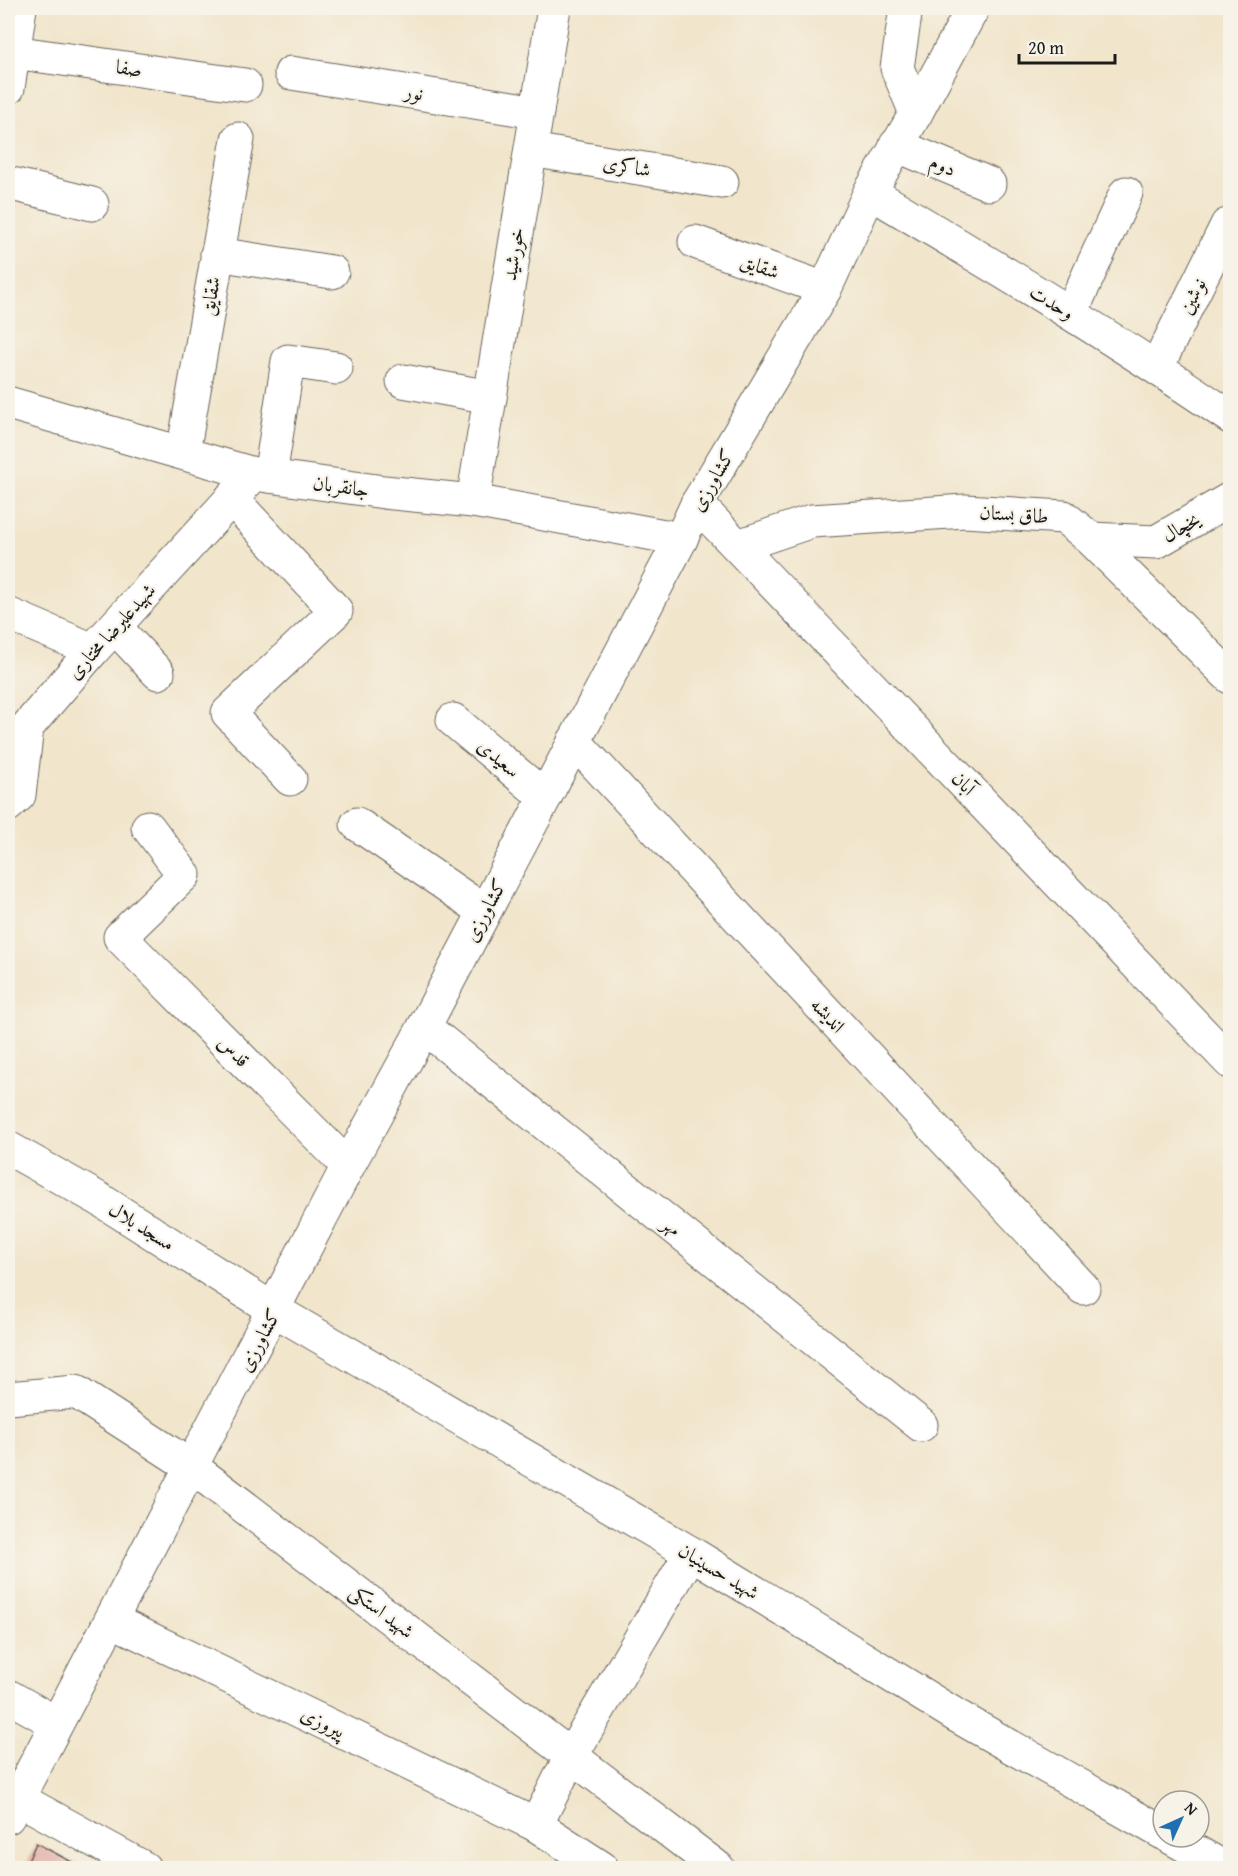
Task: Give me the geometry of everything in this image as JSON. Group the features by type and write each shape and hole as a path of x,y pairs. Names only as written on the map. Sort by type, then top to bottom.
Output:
{"street":[{"path":"8,88 20,8"},
{"name":"خورشید","path":"473,501 554,8"},
{"path":"906,8 897,68 916,113"},
{"name":"کشاورزی","path":"12,1808 348,1166 424,1027 681,539 697,504 825,289 870,192 973,8"},
{"name":"صفا","path":"13,52 245,84"},
{"name":"نور","path":"291,73 537,112"},
{"name":"شقایق","path":"183,453 238,139"},
{"name":"دوم","path":"896,145 989,184"},
{"name":"شاکری","path":"531,150 722,183"},
{"path":"8,183 92,204"},
{"name":"وحدت","path":"870,192 1157,367 1230,417"},
{"path":"1071,314 1126,193"},
{"name":"نوشین","path":"1157,367 1227,225"},
{"name":"شقایق","path":"695,242 825,289"},
{"path":"217,254 332,272"},
{"path":"262,475 288,361 336,369"},
{"path":"403,381 490,397"},
{"name":"جانقربان","path":"8,403 262,475 384,492 473,501 681,539"},
{"name":"شهیدعلیرضا مختاری","path":"8,806 19,795 27,727 93,650 231,498 262,475"},
{"path":"231,498 336,611 228,713 290,778"},
{"name":"یخچال","path":"1091,539 1156,542 1230,499"},
{"name":"آبان","path":"697,504 1230,1062"},
{"name":"طاق بستان","path":"738,546 812,521 964,511 1064,517 1091,539 1230,677"},
{"path":"8,614 93,650"},
{"path":"115,627 158,674"},
{"name":"سعیدی","path":"453,720 545,797"},
{"name":"اندیشه","path":"574,741 1083,1288"},
{"path":"357,824 484,911"},
{"name":"قدس","path":"148,827 184,875 120,937 348,1166"},
{"name":"مهر","path":"424,1027 921,1425"},
{"name":"مسجد بلال","path":"8,1148 99,1199 274,1310"},
{"name":"شهید حسینیان","path":"274,1310 691,1553 957,1716 1151,1826"},
{"name":"شهید استکی","path":"8,1398 76,1392 192,1467 718,1869"},
{"path":"536,1825 571,1756 691,1553"},
{"name":"پیروزی","path":"111,1620 536,1825 602,1869"},
{"path":"8,1696 56,1723"},
{"path":"12,1808 144,1869"},
{"path":"1191,1849 1225,1869"}],"building":[{"path":"36,1843 83,1868 25,1868"}]}
